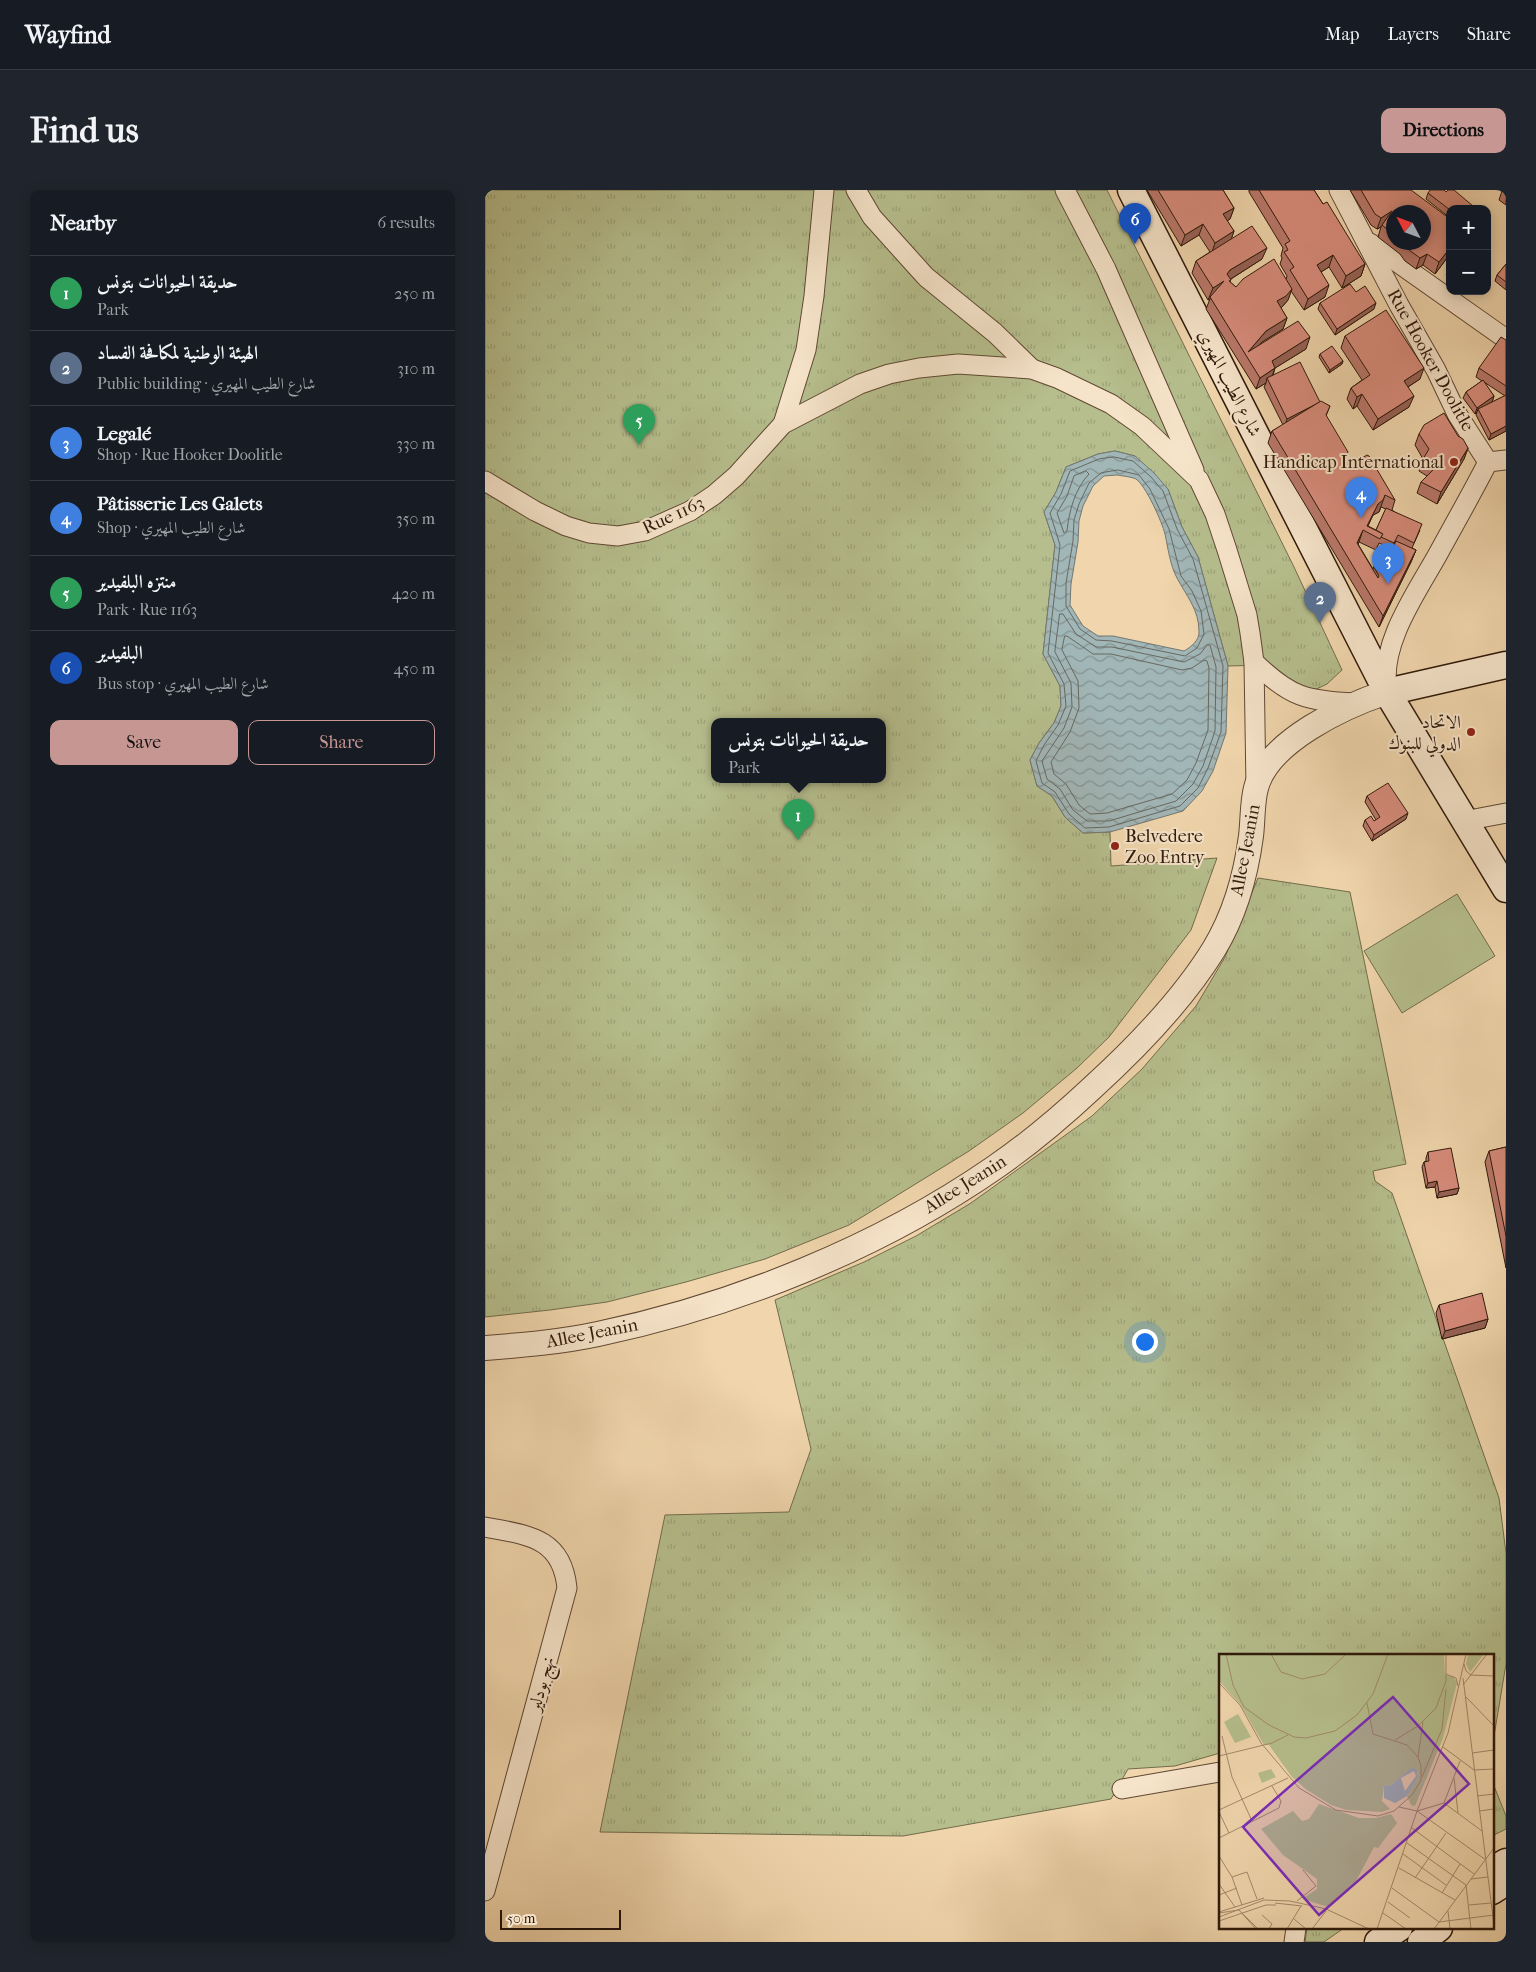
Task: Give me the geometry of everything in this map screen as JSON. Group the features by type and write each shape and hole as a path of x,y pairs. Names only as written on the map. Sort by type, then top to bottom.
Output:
{"main road":[{"name":"شارع الطيب المهيري","path":"1131,190 1387,692 1506,888"},
{"path":"1387,692 1506,665"},
{"path":"1493,1869 1506,1862"},
{"path":"1493,1890 1506,1882"},
{"path":"1378,1942 1396,1930"},
{"path":"1421,1942 1436,1930"}],"street":[{"path":"783,424 806,350 814,296 824,190"},
{"path":"856,190 872,217 926,277 995,332 1032,369"},
{"path":"1065,190 1106,269 1215,514 1227,550 1247,615 1255,662 1256,788"},
{"name":"Rue Hooker Doolitle","path":"1339,190 1399,305 1436,370 1457,414 1497,461 1401,620 1389,649 1385,679 1387,692"},
{"path":"1367,241 1506,339"},
{"path":"783,424 860,384 889,374 919,368 958,364 1032,369 1057,378 1111,404 1142,426 1199,480"},
{"name":"Rue 1163","path":"485,481 535,511 566,526 589,533 618,536 645,531 690,511 706,500 736,476 783,424"},
{"path":"1255,662 1280,686 1297,695 1325,702 1355,703"},
{"path":"1256,788 1266,768 1293,738 1355,703 1387,692"},
{"name":"Allee Jeanin","path":"485,1348 551,1342 612,1331 674,1316 771,1283 858,1246 964,1188 995,1167 1033,1139 1125,1058 1192,982 1215,946 1233,908 1244,874 1249,848 1256,788"},
{"path":"1464,821 1506,813"},
{"name":"نهج بودلير","path":"485,1526 529,1535 545,1543 561,1562 566,1574 567,1588 490,1845 485,1891"},
{"path":"1122,1789 1219,1772"}],"green space":[{"path":"485,190 1107,190 1294,567 1342,670 1327,684 1308,693 1264,665 1228,666 1198,557 1182,527 1168,489 1135,456 1115,451 1098,454 1066,467 1056,492 1044,512 1055,545 1043,654 1060,686 1061,706 1054,723 1039,743 1030,760 1037,786 1052,796 1065,817 1083,833 1110,832 1111,866 1217,858 1191,930 1109,1037 1077,1068 1023,1113 969,1151 849,1225 765,1259 686,1282 607,1302 485,1317"},
{"path":"1258,878 1350,892 1406,1164 1373,1171 1375,1181 1392,1193 1499,1498 1506,1553 1506,1664 1493,1742 1493,1654 1219,1654 1219,1753 1175,1766 1128,1769 1111,1799 903,1836 600,1832 665,1515 789,1512 811,1449 775,1300 864,1262 916,1236 971,1203 1092,1116 1142,1069 1196,1006 1225,957"},
{"path":"1457,894 1495,956 1402,1013 1364,951"},
{"path":"1493,1784 1506,1816 1506,1829 1493,1836"},
{"path":"1307,1930 1341,1930 1324,1942 1305,1942"}],"water":[{"path":"1115,451 1135,456 1168,489 1182,527 1198,557 1228,666 1226,733 1213,771 1202,791 1183,811 1110,832 1083,833 1065,817 1052,796 1037,786 1030,760 1039,743 1054,723 1061,706 1060,686 1043,654 1055,545 1044,512 1056,492 1066,467 1098,454","holes":["1117,475 1136,479 1149,496 1163,528 1175,573 1197,616 1198,637 1184,651 1113,636 1098,636 1083,626 1070,605 1079,521 1083,506 1093,486 1104,476"]}],"building":[{"path":"1158,190 1223,190 1234,208 1223,214 1234,231 1215,243 1203,224 1185,235"},
{"path":"1259,190 1314,190 1323,204 1327,202 1365,264 1346,276 1333,255 1317,265 1329,285 1308,299 1290,270 1294,267 1284,252 1288,250 1285,244 1290,241"},
{"path":"1361,190 1411,190 1446,216 1446,253 1439,262 1427,254 1420,258 1409,250 1431,250 1431,205 1386,205 1386,215 1381,218 1375,214"},
{"path":"1430,190 1444,190 1446,192 1454,190 1472,205 1446,205 1446,207 1428,193"},
{"path":"1386,219 1386,228 1382,225"},
{"path":"1252,226 1267,248 1230,270 1227,274 1231,280 1229,281 1236,287 1243,279 1274,259 1292,289 1286,296 1277,301 1287,318 1266,331 1248,352 1298,321 1310,337 1272,361 1275,368 1260,378 1210,297 1224,281 1213,288 1196,261"},
{"path":"1506,264 1506,282 1497,275"},
{"path":"1350,284 1356,292 1365,286 1376,303 1337,329 1320,303"},
{"path":"1386,310 1424,368 1404,381 1414,396 1378,419 1362,394 1357,397 1351,388 1370,375 1345,336"},
{"path":"1501,337 1506,340 1506,386 1479,368"},
{"path":"1332,346 1343,361 1330,370 1320,354"},
{"path":"1300,362 1320,402 1287,419 1267,378"},
{"path":"1483,380 1494,396 1477,408 1466,392"},
{"path":"1506,395 1506,426 1491,434 1478,409"},
{"path":"1321,401 1330,406 1326,415 1348,452 1345,457 1353,470 1362,465 1359,460 1367,455 1369,456 1395,500 1385,495 1378,504 1367,526 1383,534 1380,539 1363,530 1357,543 1378,578 1379,576 1374,567 1378,558 1386,562 1396,541 1416,550 1383,616 1272,431"},
{"path":"1444,413 1468,448 1441,492 1421,482 1436,467 1423,459 1429,449 1419,434 1424,425"},
{"path":"1386,508 1422,524 1414,543 1398,535 1394,543 1381,537 1383,534 1376,530"},
{"path":"1388,783 1408,813 1374,835 1365,820 1371,816 1374,821 1380,817 1367,796"},
{"path":"1506,1147 1506,1236 1489,1151"},
{"path":"1451,1148 1459,1188 1439,1192 1437,1181 1428,1183 1424,1162 1429,1161 1428,1152"},
{"path":"1482,1293 1488,1319 1445,1331 1439,1305"}],"place":[{"name":"البلفيدير","path":"1135,244"},
{"name":"منتزه البلفيدير","path":"639,445"},
{"name":"Handicap International","path":"1454,462"},
{"name":"Pâtisserie Les Galets","path":"1361,518"},
{"name":"Legalé","path":"1388,584"},
{"name":"الهيئة الوطنية لمكافحة الفساد","path":"1320,623"},
{"name":"الاتحاد الدولي للبنوك","path":"1471,732"},
{"name":"حديقة الحيوانات بتونس","path":"798,840"},
{"name":"Belvedere Zoo Entry","path":"1115,846"}]}
